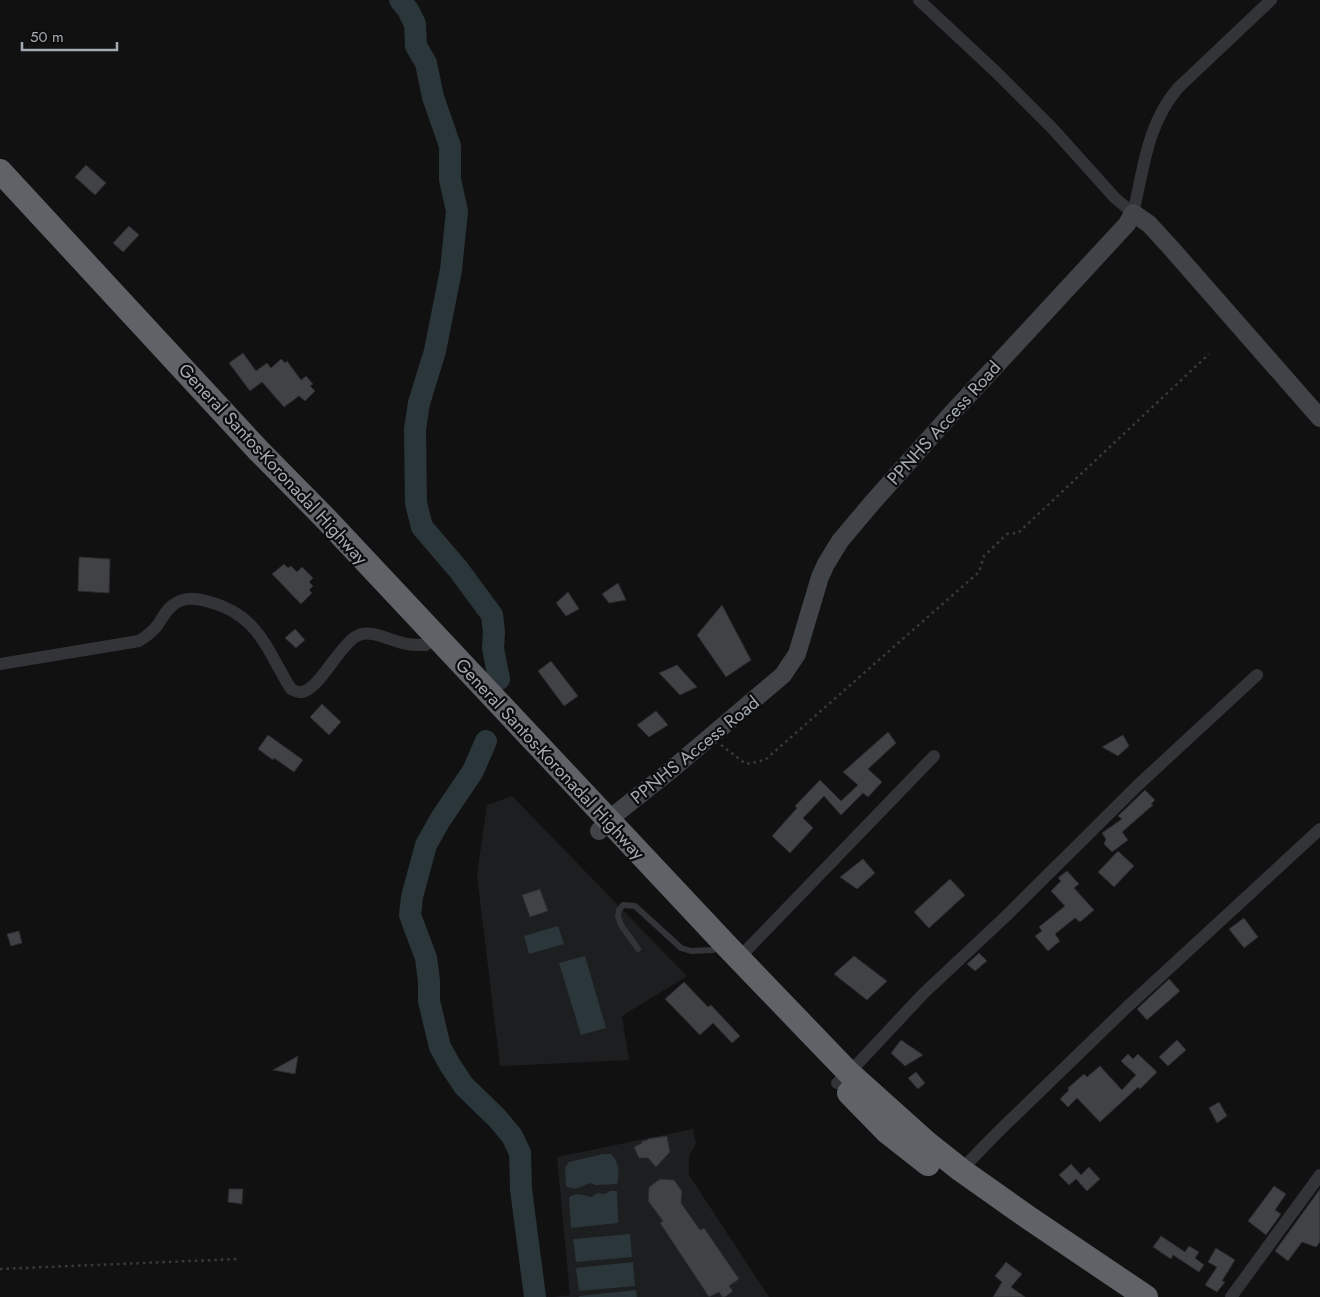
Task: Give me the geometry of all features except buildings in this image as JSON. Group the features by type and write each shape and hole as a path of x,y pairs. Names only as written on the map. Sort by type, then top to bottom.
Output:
{"highway":[{"name":"General Santos-Koronadal Highway","path":"0,171 252,444 326,519 603,825 713,950 843,1078 961,1170 1025,1224 1118,1297"},
{"name":"General Santos-Koronadal Highway","path":"0,190 426,645 603,825 739,958 843,1078 855,1098 886,1131 953,1184 1025,1224 1146,1297"}],"street":[{"path":"919,0 996,72 1052,128 1115,198 1149,224 1320,418"},
{"name":"PPNHS Access Road","path":"603,825 767,690 792,664 801,641 812,598 820,577 844,536 959,406 1127,224 1133,213 1154,127 1167,101 1178,88 1271,0"},
{"path":"0,664 139,641 150,634 172,605 184,599 198,599 216,603 249,622 262,637 291,689 298,692 303,692 316,683 349,642 360,635 374,635 407,644 426,645"},
{"path":"843,1078 923,994 1005,917 1138,786 1257,675"},
{"path":"739,958 934,756"},
{"path":"961,1170 996,1132 1125,1009 1320,829"},
{"path":"1231,1297 1320,1175"}],"lane":[{"path":"638,949 620,922 619,910 623,905 635,906 681,948 691,951 713,950"}],"path":[{"path":"710,737 746,764 765,760 979,572 984,556 990,550 1007,534 1018,533 1209,354"},
{"path":"0,1269 238,1259"}],"shaded area":[{"path":"512,796 687,976 622,1016 629,1060 500,1066 477,875 487,805"},
{"path":"558,926 564,944 529,954 524,936"},
{"path":"585,956 606,1028 581,1035 559,963"},
{"path":"693,1129 696,1144 689,1156 689,1175 769,1297 552,1297 570,1295 557,1157"},
{"path":"611,1154 616,1160 619,1172 617,1184 595,1185 592,1183 579,1188 566,1186 565,1168 569,1162"},
{"path":"610,1191 617,1191 618,1223 571,1228 569,1198 577,1194 592,1197 597,1193 605,1194"},
{"path":"630,1234 632,1257 576,1262 573,1239"},
{"path":"633,1262 635,1286 579,1291 576,1268"},
{"path":"636,1290 637,1297 579,1297 579,1296"}],"waterway":[{"path":"400,0 415,24 416,46 426,63 433,97 450,146 450,179 457,211 451,270 435,351 419,403 415,429 416,503 422,527 458,569 492,615 493,648 499,679"},
{"path":"486,741 473,771 440,820 426,845 412,897 410,915 426,958 429,1001 440,1047 464,1086 497,1118 512,1136 520,1153 521,1189 535,1297"}]}
